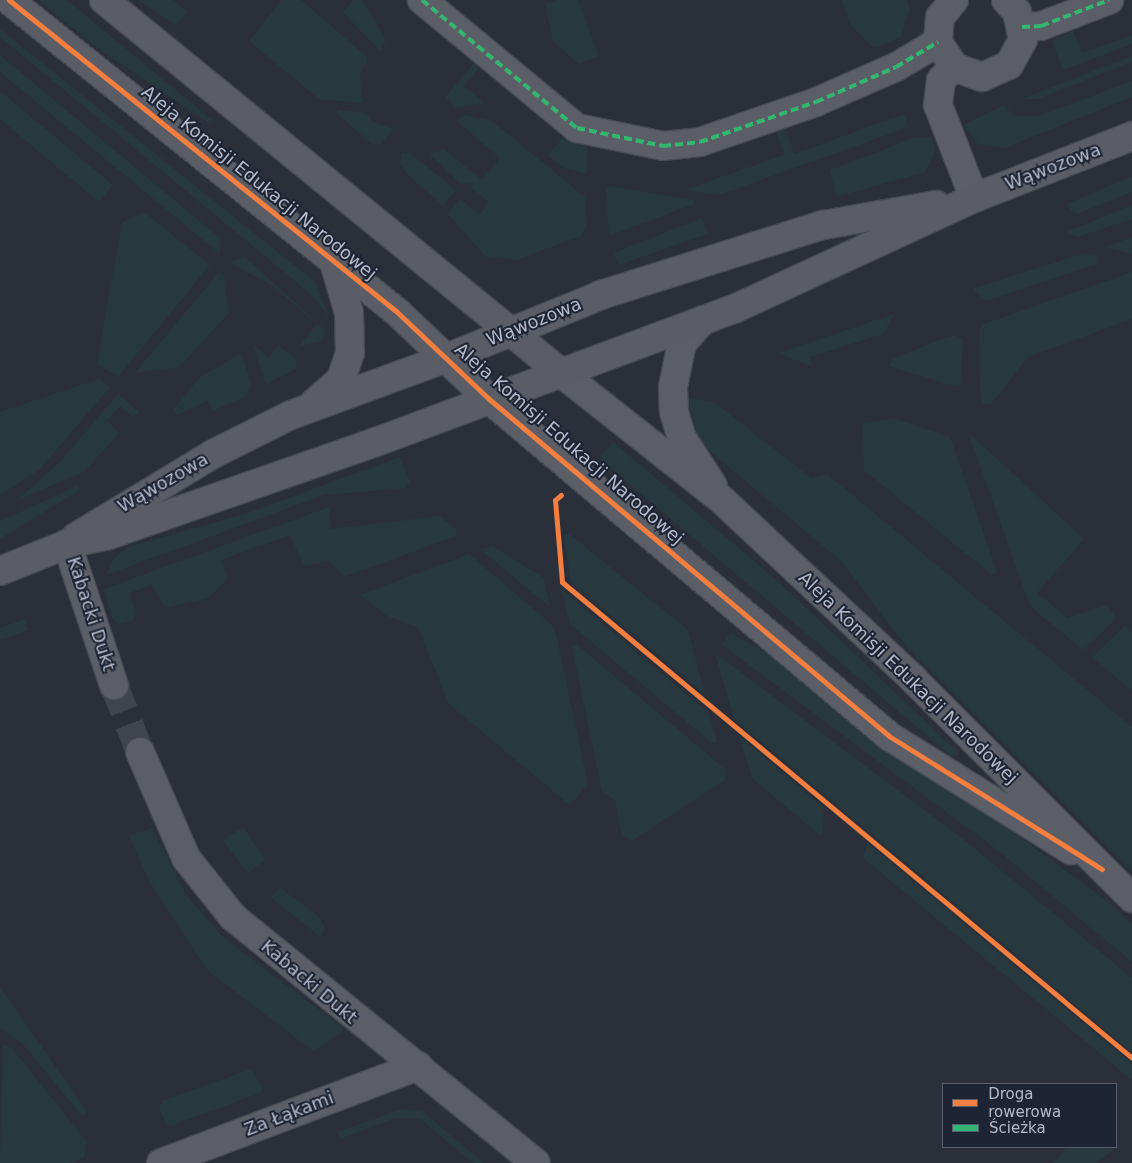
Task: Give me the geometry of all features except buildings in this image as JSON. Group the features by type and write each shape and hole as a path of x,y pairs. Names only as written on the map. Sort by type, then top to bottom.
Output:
{"street":[{"name":"Aleja Komisji Edukacji Narodowej","path":"9,0 333,259 447,358 489,399 889,736 1102,869"},
{"name":"Aleja Komisji Edukacji Narodowej","path":"104,0 510,332 722,500 920,686 1132,898"},
{"path":"422,0 576,128 663,146 700,142 816,102 888,71 938,42"},
{"path":"954,0 940,17 938,42 954,67 982,76 999,72 1018,54 1022,27 1006,0"},
{"path":"1022,27 1041,26 1109,0"},
{"path":"954,67 941,80 938,105 974,198"},
{"name":"Wąwozowa","path":"67,544 118,532 703,320 974,198 1132,136"},
{"name":"Wąwozowa","path":"0,572 67,544 213,454 308,409 734,249 822,225 974,198"},
{"path":"308,409 341,379 350,353 349,313 333,259"},
{"name":"Wąwozowa","path":"703,320 682,342 673,387 674,412 682,438 722,500"},
{"name":"Kabacki Dukt","path":"67,544 114,684"},
{"name":"Kabacki Dukt","path":"140,752 186,858 233,918 369,1032 418,1066 536,1163"},
{"name":"Za Łąkami","path":"161,1163 418,1066"}],"shaded area":[{"path":"38,0 67,0 212,120 210,124 103,52"},
{"path":"138,0 173,0 188,12 176,25"},
{"path":"282,0 301,0 368,58 360,75 363,103 319,99 249,41"},
{"path":"353,0 362,0 386,40 380,51 343,12"},
{"path":"557,0 578,0 599,56 579,64 553,41 545,4"},
{"path":"841,0 907,0 910,9 901,37 878,47 870,45 851,25"},
{"path":"0,29 315,282 330,318 312,295 0,37"},
{"path":"1073,31 1082,53 1132,35 1132,44 1063,70 1052,41"},
{"path":"0,55 220,238 220,254 0,72"},
{"path":"1132,56 1132,62 1038,99 1021,99"},
{"path":"476,61 481,65 464,86 484,103 456,108 445,97"},
{"path":"1132,81 1132,97 1004,148 978,144 963,125 1004,105 1015,116 1039,116"},
{"path":"0,91 113,185 99,202 0,119"},
{"path":"339,110 365,113 373,122 393,129 381,144 373,145 336,113"},
{"path":"904,114 909,127 719,195 684,190 784,155 776,130 785,127 794,154"},
{"path":"465,115 492,121 585,197 587,224 581,236 516,260 485,256 448,214 460,199 480,214 489,202 471,188 473,183 461,184 429,154 444,149 482,180 500,158 457,121"},
{"path":"565,135 587,145 587,174 564,168 548,155"},
{"path":"914,138 933,138 935,152 925,172 836,197 830,170"},
{"path":"402,153 410,153 456,190 443,206 407,174 400,164"},
{"path":"1132,176 1132,192 1077,214 1070,210 1067,204"},
{"path":"609,186 693,200 694,204 609,236 606,189"},
{"path":"1132,205 1132,219 1078,237 1066,232"},
{"path":"144,212 210,265 118,377 97,364 122,222"},
{"path":"702,218 708,234 619,265 614,253"},
{"path":"1132,237 1132,254 1105,247"},
{"path":"1085,253 1096,255 1097,264 986,301 972,289"},
{"path":"245,257 324,329 325,335 319,342 299,346 317,324 274,287 229,262"},
{"path":"219,272 224,277 229,313 179,367 135,373"},
{"path":"1132,272 1132,319 1028,357 990,405 981,403 979,330 984,324"},
{"path":"894,314 883,334 810,357 813,367 778,353"},
{"path":"954,335 963,339 961,385 957,387 889,366 893,358"},
{"path":"253,345 269,357 278,345 296,359 296,369 266,384"},
{"path":"241,353 252,386 247,396 213,411 208,401 177,415 174,409 199,378"},
{"path":"99,379 110,387 39,470 0,495 0,412"},
{"path":"118,394 139,412 133,417 120,406 107,421 119,433 84,472 17,500 59,463"},
{"path":"687,398 714,402 811,478 827,474 1132,727 1132,871 906,646 841,561 713,454 698,436"},
{"path":"895,419 950,437 997,572 992,575 864,470 862,423"},
{"path":"968,432 1084,539 1037,593 1068,618 1107,605 1117,618 1083,650 1030,606"},
{"path":"613,442 779,582 960,754 951,756 599,458"},
{"path":"400,457 410,482 406,488 324,495 106,575 114,558 128,547 248,513"},
{"path":"77,486 80,490 0,539 0,521"},
{"path":"329,507 331,529 440,516 456,530 456,536 344,577 329,561 304,566 290,535 221,560 228,579 208,598 165,608 152,585 129,593 136,613 133,620 118,624 112,618 104,589"},
{"path":"568,533 688,630 705,694 571,582 564,535"},
{"path":"492,546 544,578 550,607 481,550"},
{"path":"469,554 552,625 556,634 588,784 570,805 449,704 418,627 387,616 360,595"},
{"path":"561,589 709,713 717,742 712,743 570,624"},
{"path":"25,619 28,630 0,640 0,628"},
{"path":"1125,626 1132,633 1132,691 1092,657"},
{"path":"731,633 785,664 1104,899 1132,924 1132,962 996,849 721,644"},
{"path":"576,644 725,769 725,780 633,840 622,836 615,800 602,791 572,647"},
{"path":"715,653 963,839 1132,978 1132,1052 734,719"},
{"path":"738,735 824,808 822,837 753,779"},
{"path":"243,827 265,860 248,873 223,840"},
{"path":"152,828 187,896 223,937 342,1027 342,1032 313,1051 207,970 148,879 129,835"},
{"path":"867,843 1132,1064 1132,1080 863,858"},
{"path":"281,888 319,917 325,928 320,937 270,897"},
{"path":"0,987 88,1113 82,1116 22,1043 0,1028"},
{"path":"3,1045 12,1048 87,1142 84,1158 69,1163 0,1163"},
{"path":"251,1069 263,1088 260,1093 170,1126 165,1122 159,1108 162,1101"},
{"path":"402,1109 422,1111 484,1163 473,1163 420,1119 397,1118 340,1139 337,1132"},
{"path":"1066,1148 1115,1148 1097,1163 1053,1163"}],"tunnel":[{"path":"114,685 140,752"}],"marked path":[{"path":"422,0 577,128 663,146 700,142 816,102 896,67 938,42"},
{"path":"1022,27 1041,26 1109,0"}],"cycle path":[{"path":"9,0 397,312 489,399 889,736 1102,869"},
{"path":"561,495 555,500 562,582 1132,1058"}]}
